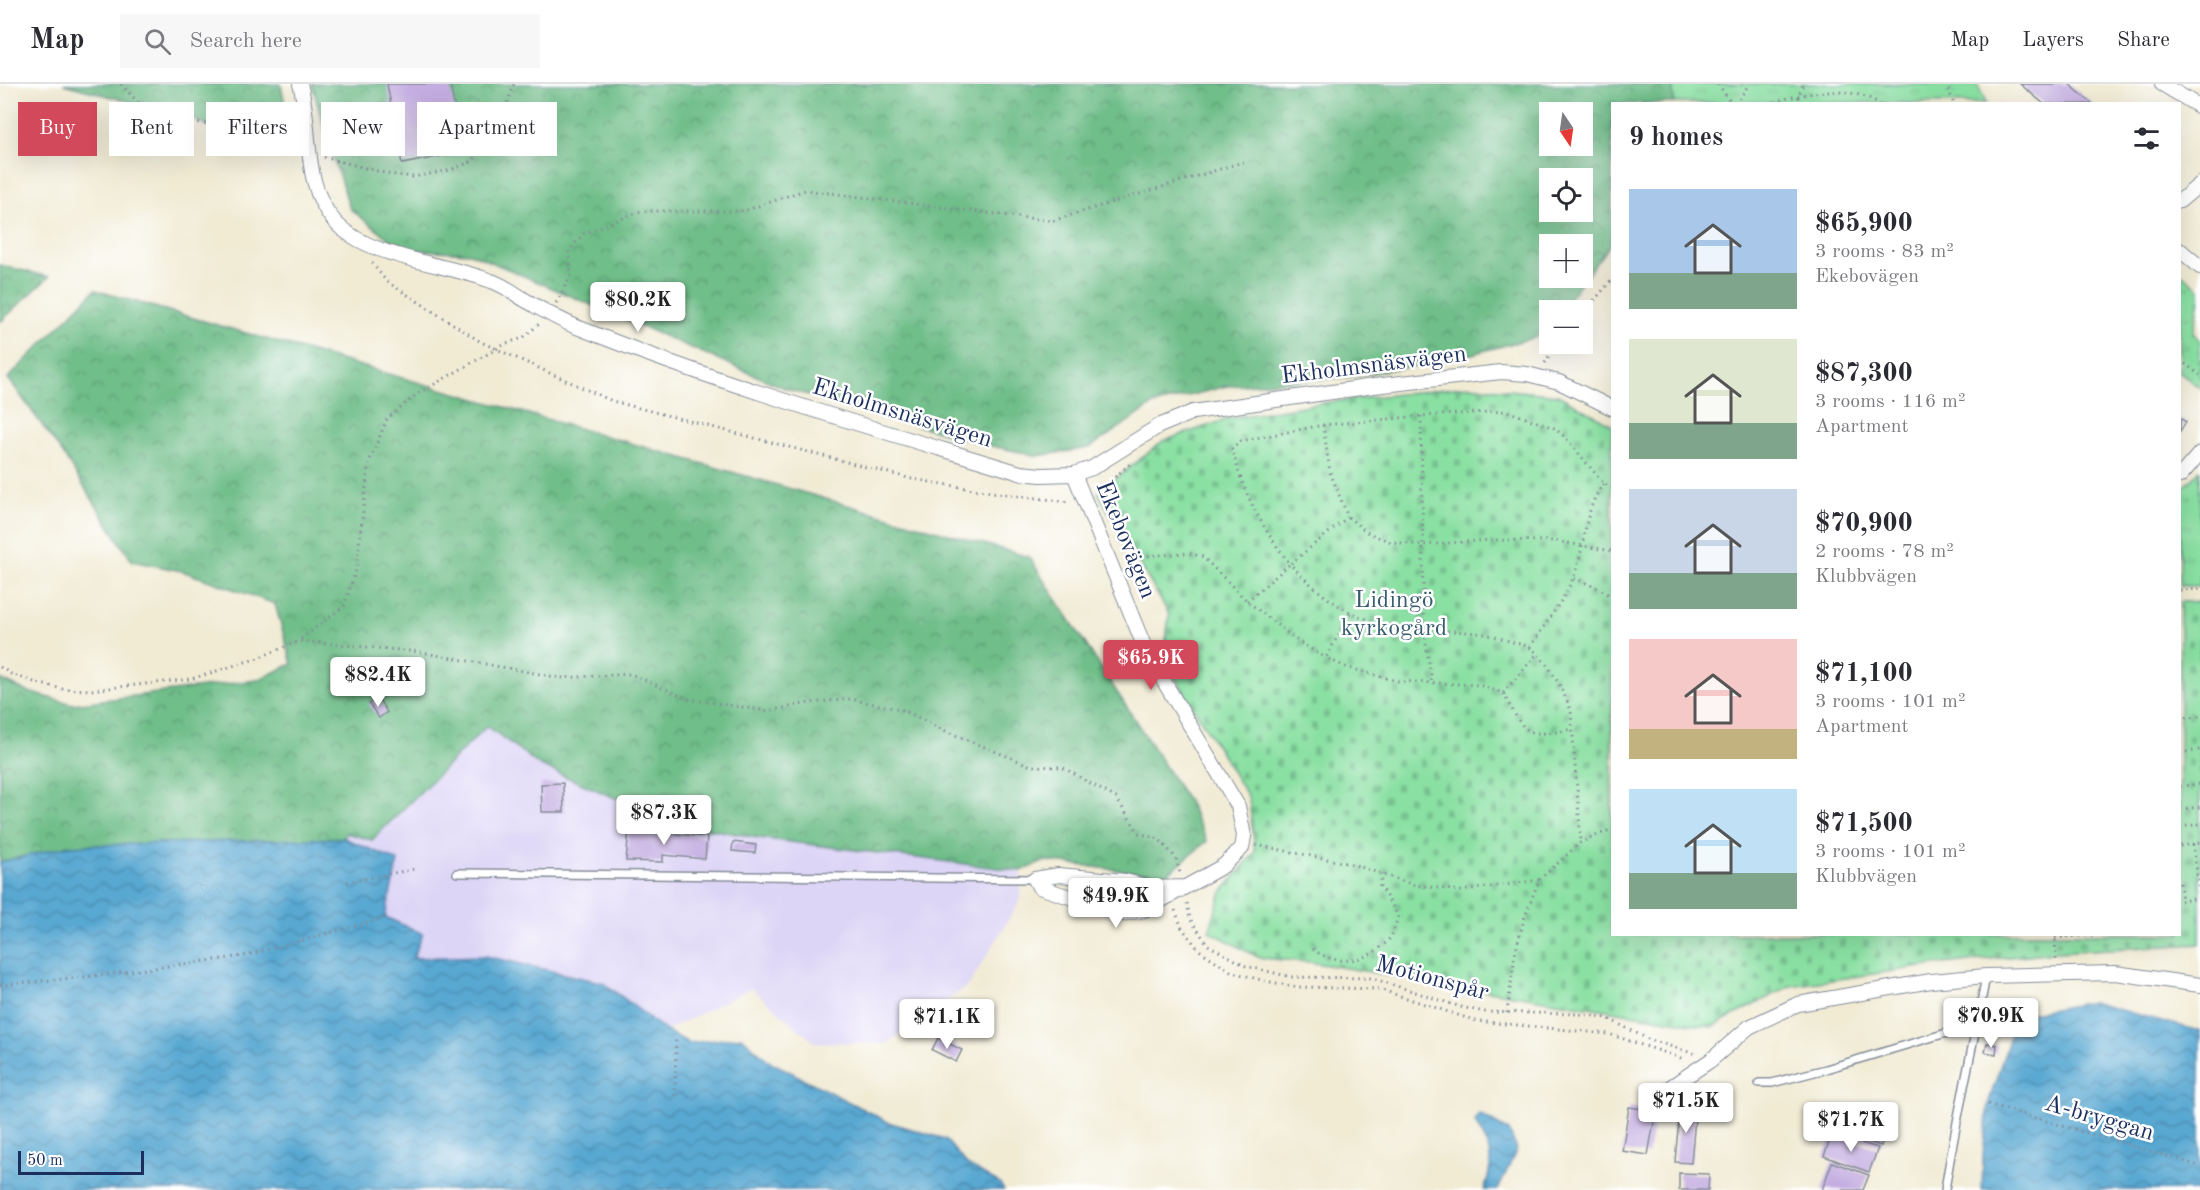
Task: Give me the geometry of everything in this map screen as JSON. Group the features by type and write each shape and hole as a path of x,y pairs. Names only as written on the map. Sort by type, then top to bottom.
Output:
{"street":[{"name":"Ekholmsnäsvägen","path":"300,84 303,102"},
{"path":"2162,84 2200,107"},
{"name":"Ekholmsnäsvägen","path":"309,152 318,196 326,211 350,235 367,245 468,272 497,283 579,328 748,391 1020,473 1074,474 1106,461 1159,426 1193,412 1374,386 1501,372 1527,374 1559,382 1611,408"},
{"path":"2181,200 2200,184"},
{"path":"2181,251 2200,267"},
{"path":"2181,475 2200,453"},
{"name":"Ekebovägen","path":"1074,474 1091,502 1147,653 1238,806 1244,836 1242,848"},
{"path":"1180,891 1153,888 1125,881 1059,875 1035,879 1039,887 1122,914 1144,910 1180,891 1223,866 1242,848"},
{"path":"1666,1090 1707,1062 1749,1027 1798,1004 1931,981 1986,976 2115,973 2200,985"}],"lane":[{"path":"457,873 1035,879"},
{"path":"1945,1190 1953,1137 1977,1029 1986,976"},
{"path":"1759,1083 1772,1083 1826,1069 1943,1034 1977,1029"}],"path":[{"path":"121,84 144,109 206,124"},
{"path":"309,152 388,174 413,177 447,171 471,162 488,144 504,113 514,84"},
{"path":"1718,84 1732,102"},
{"path":"1736,102 1749,84"},
{"path":"1797,102 1803,84"},
{"path":"1946,84 1953,102"},
{"path":"1775,102 1800,93 1849,87 1874,97 1878,102"},
{"path":"0,667 10,674 37,683 91,690 191,679 255,659 300,640 344,606 356,570 369,462 387,419 417,394 496,349 523,338 536,328 553,309 571,275 569,250 583,234 641,211 744,211 806,190 1052,221 1245,161"},
{"path":"372,263 386,281 481,342 612,402 912,479 1004,494 1091,502 1097,490 1129,464"},
{"path":"1593,302 1611,281"},
{"path":"1540,371 1550,354"},
{"path":"2181,361 2200,375"},
{"path":"1581,842 1571,711 1564,692 1537,654 1530,647 1477,633 1424,631 1374,622 1350,613 1308,583 1270,537 1252,506 1232,448 1241,441 1323,425 1507,411 1554,428 1565,437 1604,484 1611,487"},
{"path":"1421,416 1424,631 1432,682"},
{"path":"1323,425 1330,472 1348,517 1368,533 1391,542 1422,545 1501,540 1556,541 1611,551"},
{"path":"1530,647 1574,578 1584,545 1591,503 1604,484"},
{"path":"1247,600 1348,517"},
{"path":"1130,557 1188,553 1203,557 1247,600 1299,642 1326,658 1346,667 1397,681 1479,685 1503,693 1520,725 1527,731 1542,735 1573,729"},
{"path":"1574,578 1600,588 1611,596"},
{"path":"2181,590 2200,589"},
{"path":"1326,658 1350,613"},
{"path":"300,640 420,652 561,678 631,674 687,699 768,711 809,703 851,699 903,710 943,730 1031,766 1062,767 1116,798 1139,833 1159,839 1176,858 1180,891 1174,908 1182,928 1199,950 1232,972 1298,987 1378,989 1476,1021 1609,1034 1707,1062"},
{"path":"1503,693 1537,654"},
{"path":"2181,717 2200,716"},
{"path":"2181,753 2200,750"},
{"path":"2181,786 2200,784"},
{"path":"2181,809 2200,807"},
{"path":"2181,827 2200,824"},
{"path":"1507,1013 1515,954 1524,919 1539,880 1581,842 1611,830"},
{"path":"2181,846 2200,843"},
{"path":"1242,848 1259,844 1352,864 1414,885 1461,891 1539,880"},
{"path":"2181,901 2200,896 2193,844"},
{"path":"347,882 414,868"},
{"path":"1313,949 1323,957 1341,960 1358,959 1378,949 1391,936 1398,916 1380,886 1382,874"},
{"name":"Motionspår","path":"1180,891 1190,919 1208,945 1246,966 1291,977 1372,978 1461,1007 1485,1012 1579,1014 1606,1018 1648,1039 1707,1062"},
{"path":"0,986 244,956 385,918"},
{"path":"2055,936 2057,975"},
{"path":"675,1096 676,1036"},
{"name":"A-bryggan","path":"1988,1104 2200,1166"}],"shaded area":[{"path":"487,726 541,766 569,779 759,838 1021,871 1021,899 969,985 886,1044 814,1042 751,988 666,1031 604,983 486,956 413,958 385,918 398,861 344,838 345,833 372,840"}],"green space":[{"path":"63,84 281,84 284,102 206,102 206,125 194,120 194,102 131,102"},
{"path":"312,84 1670,84 1673,90 1674,102 1611,102 1611,243 1593,267 1593,234 1539,234 1539,288 1577,288 1568,300 1539,300 1539,336 1445,361 1348,377 1227,386 1153,405 1089,448 1038,456 987,445 787,389 470,253 402,249 350,209 333,156 405,156 405,102 321,102 321,117"},
{"path":"1670,84 1977,84 1986,102 1674,102"},
{"path":"0,265 49,277 0,322"},
{"path":"2181,274 2200,289 2193,333 2200,340 2200,388 2181,374"},
{"path":"95,290 1029,557 1189,803 1207,841 1165,876 1046,861 1021,871 759,838 671,822 541,766 487,726 372,840 346,833 344,838 68,846 0,862 0,679 28,692 73,704 257,680 292,664 275,604 182,571 132,561 63,454 8,378"},
{"name":"Lidingö kyrkogård","path":"1469,386 1558,395 1611,424 1611,936 2181,936 2181,602 2200,602 2200,944 2055,952 1942,964 1790,986 1711,1027 1309,962 1260,958 1209,931 1222,892 1255,852 1249,799 1164,659 1169,614 1098,493 1163,441 1231,418 1322,403"},
{"path":"2200,470 2200,586 2181,586 2181,490"}],"water":[{"path":"344,838 398,861 385,917 423,934 413,958 486,956 604,983 666,1031 689,1043 742,1037 769,1061 888,1122 945,1139 967,1165 1000,1184 1004,1190 0,1190 0,862 68,846"},
{"path":"2091,1002 2200,1031 2200,1190 1982,1190 1988,1104 2011,1033 2027,1014"},
{"path":"1480,1114 1509,1131 1517,1149 1498,1190 1484,1190 1490,1160 1486,1142 1475,1121"}],"building":[{"path":"387,84 450,84 453,102 417,102 417,156 443,156 402,164 400,156 405,156 405,102 390,102"},
{"path":"2020,84 2069,84 2091,102 2042,102"},
{"path":"2181,419 2186,422 2181,430"},
{"path":"378,698 387,712 379,718 369,704"},
{"path":"563,783 564,812 542,812 541,784"},
{"path":"629,830 707,837 705,859 663,855 663,862 626,861"},
{"path":"733,842 756,845 755,853 732,851"},
{"path":"938,1038 962,1050 956,1062 932,1050"},
{"path":"1987,1043 1997,1045 1996,1054 1985,1052"},
{"path":"1680,1106 1696,1107 1691,1163 1675,1162"},
{"path":"1629,1107 1656,1111 1648,1155 1622,1151"},
{"path":"1839,1118 1885,1134 1881,1146 1835,1131"},
{"path":"1832,1134 1878,1148 1869,1172 1824,1156"},
{"path":"1832,1162 1869,1175 1863,1190 1822,1190"},
{"path":"1679,1173 1709,1174 1708,1190 1679,1190"}]}
